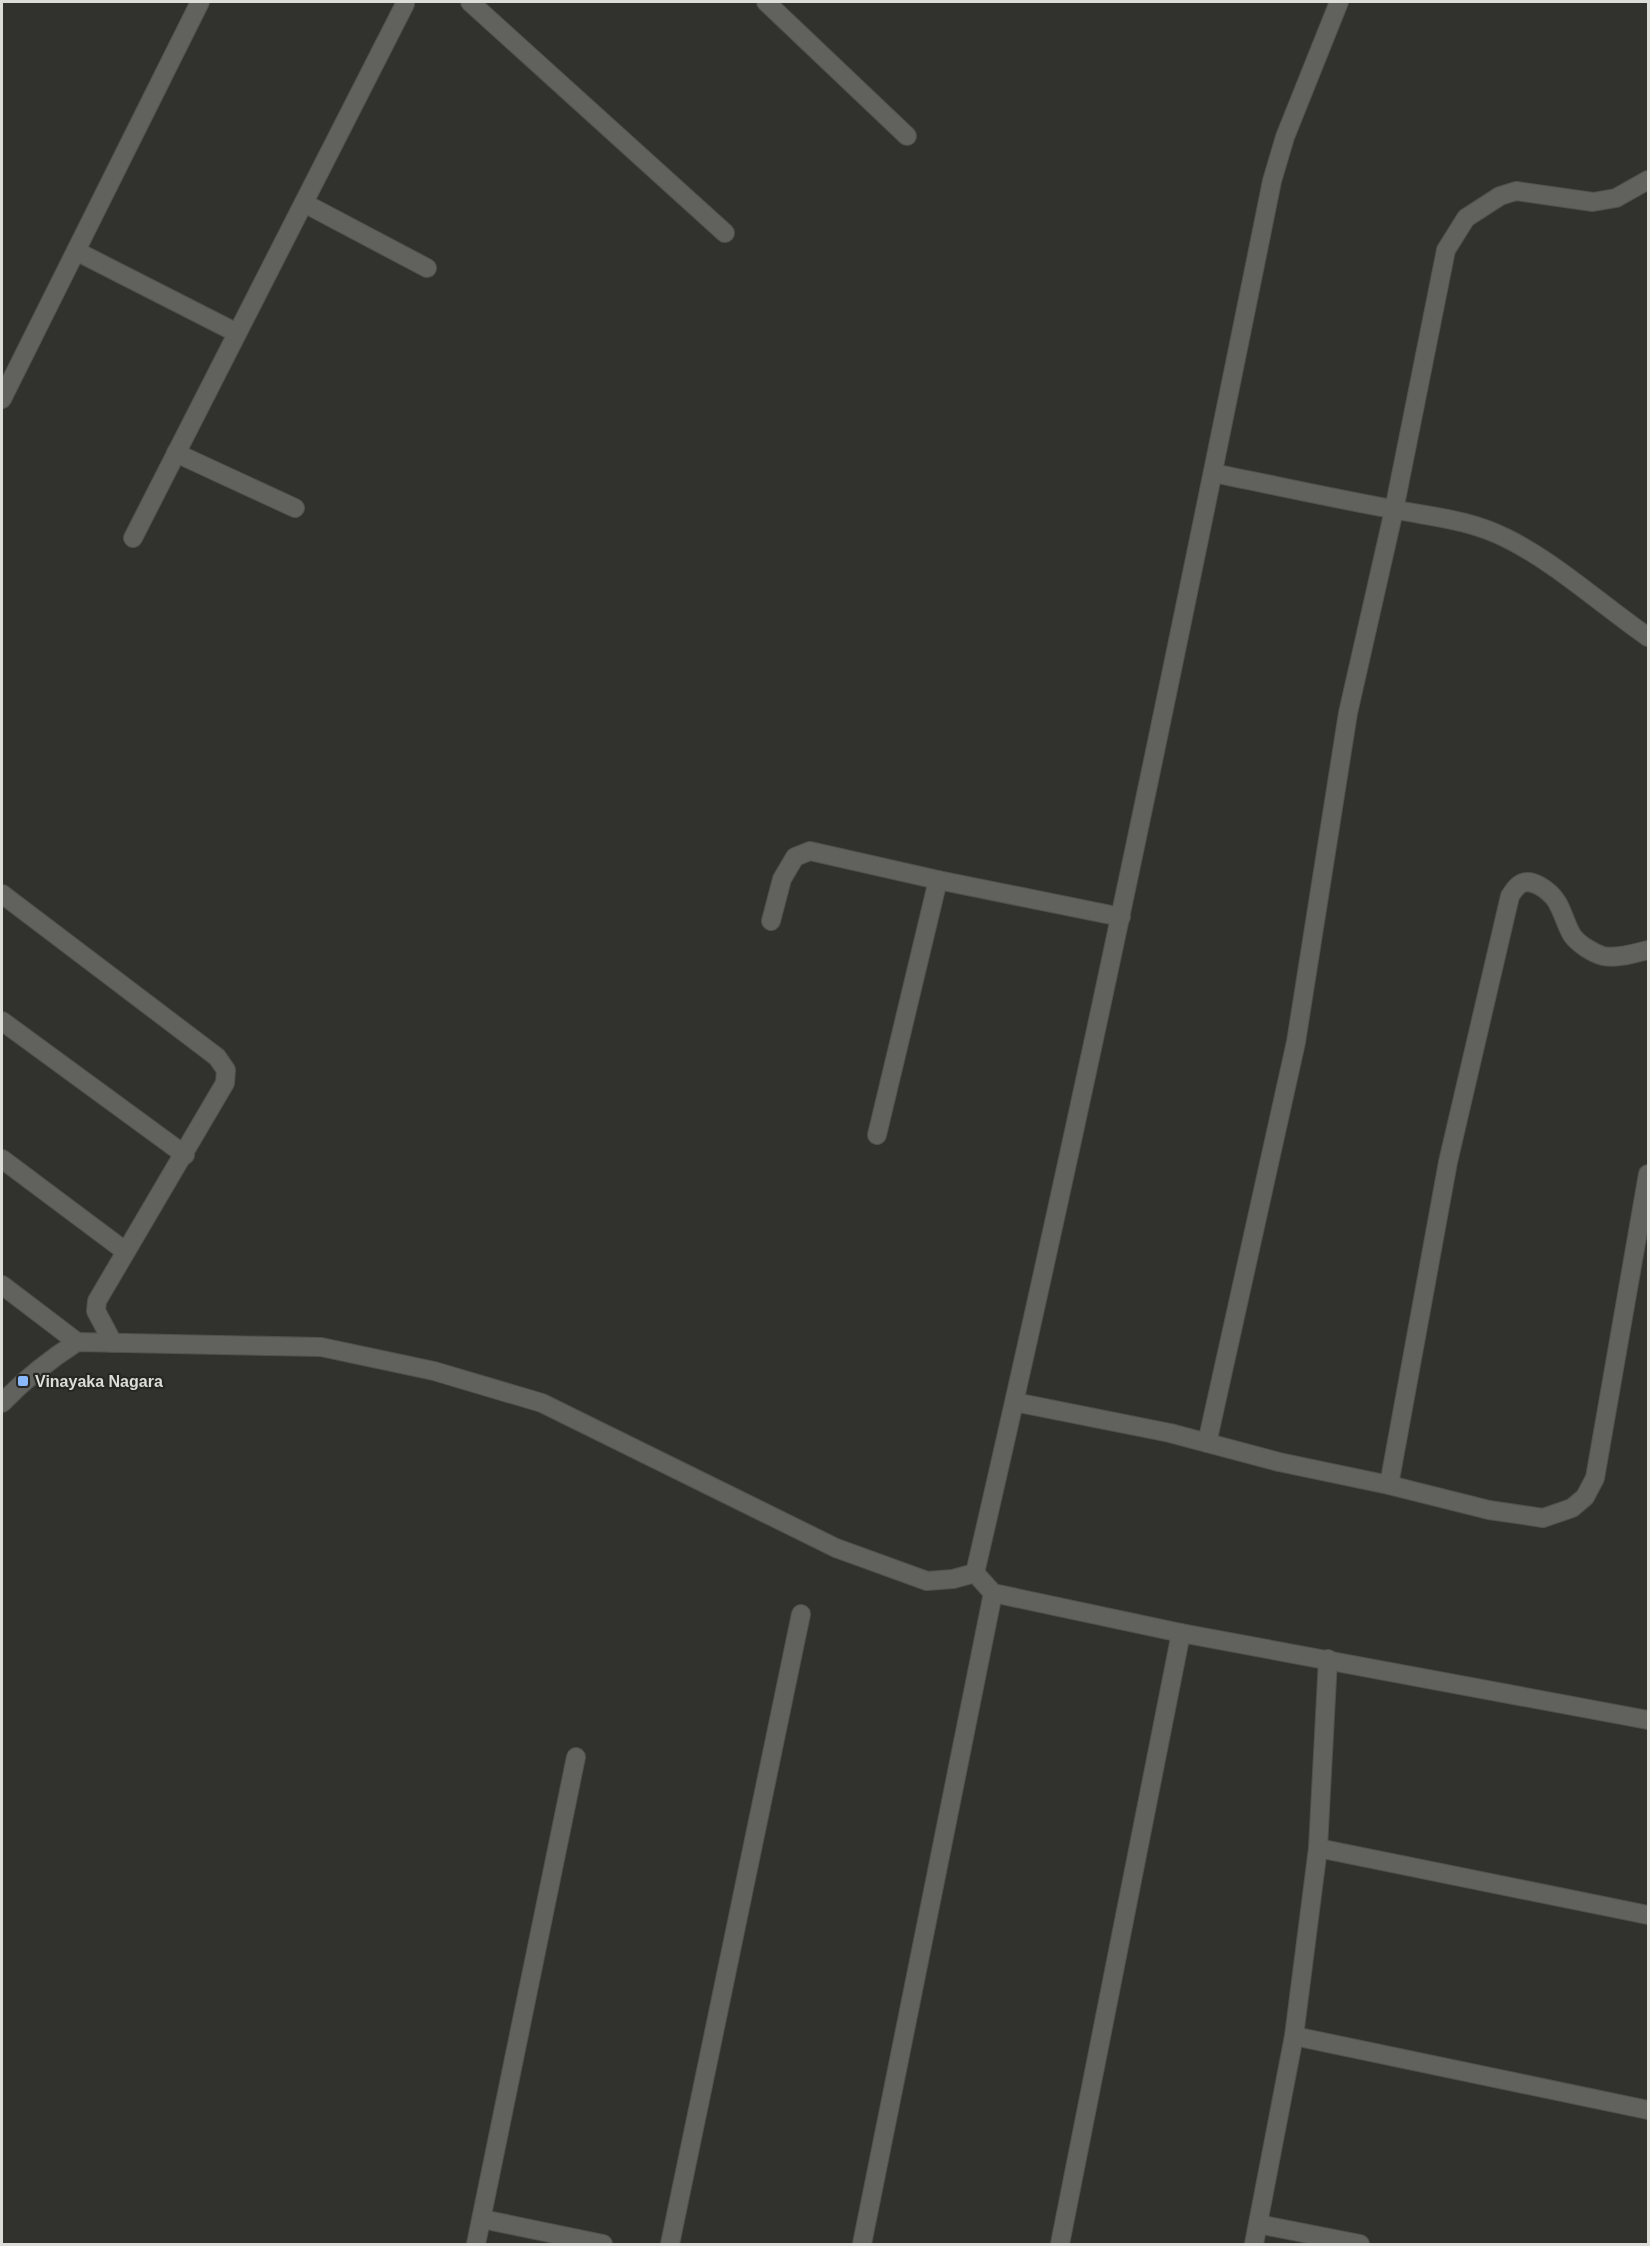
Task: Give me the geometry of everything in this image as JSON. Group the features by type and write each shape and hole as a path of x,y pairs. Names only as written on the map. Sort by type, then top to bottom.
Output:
{"street":[{"path":"2,399 200,2"},
{"path":"470,2 725,233"},
{"path":"766,2 907,136"},
{"path":"975,1573 1015,1402 1121,917 1272,181 1285,137 1339,2"},
{"path":"133,538 405,4"},
{"path":"1207,1443 1296,1042 1348,713 1394,510 1446,250 1466,218 1500,196 1516,191 1593,202 1616,198 1648,180"},
{"path":"304,203 427,268"},
{"path":"76,251 237,333"},
{"path":"176,453 295,508"},
{"path":"1213,473 1394,510 1454,519 1481,527 1507,538 1537,556 1648,637"},
{"path":"771,921 782,879 795,857 810,851 1121,917"},
{"path":"877,1135 939,880"},
{"path":"1389,1485 1448,1162 1510,896 1517,886 1524,882 1534,883 1546,890 1557,901 1573,936 1585,947 1603,956 1624,956 1648,950"},
{"path":"2,894 217,1057 226,1070 225,1083 97,1301 96,1311 113,1343"},
{"path":"2,1021 184,1155"},
{"path":"2,1159 125,1251"},
{"path":"1015,1402 1170,1433 1279,1462 1389,1485 1489,1510 1543,1518 1572,1508 1585,1497 1595,1478 1648,1174"},
{"path":"2,1285 77,1342"},
{"path":"2,1402 49,1360 77,1342 321,1347 434,1371 542,1403 836,1548 927,1581 953,1579 975,1573"},
{"path":"975,1573 993,1593 1181,1633 1648,1720"},
{"path":"862,2244 993,1593"},
{"path":"670,2244 801,1614"},
{"path":"1060,2244 1181,1633"},
{"path":"1254,2244 1294,2036 1318,1848 1328,1659"},
{"path":"476,2244 576,1757"},
{"path":"1318,1848 1648,1915"},
{"path":"1294,2036 1648,2110"},
{"path":"482,2219 603,2244"},
{"path":"1258,2224 1360,2244"}],"place":[{"name":"Vinayaka Nagara","path":"23,1381"}]}
